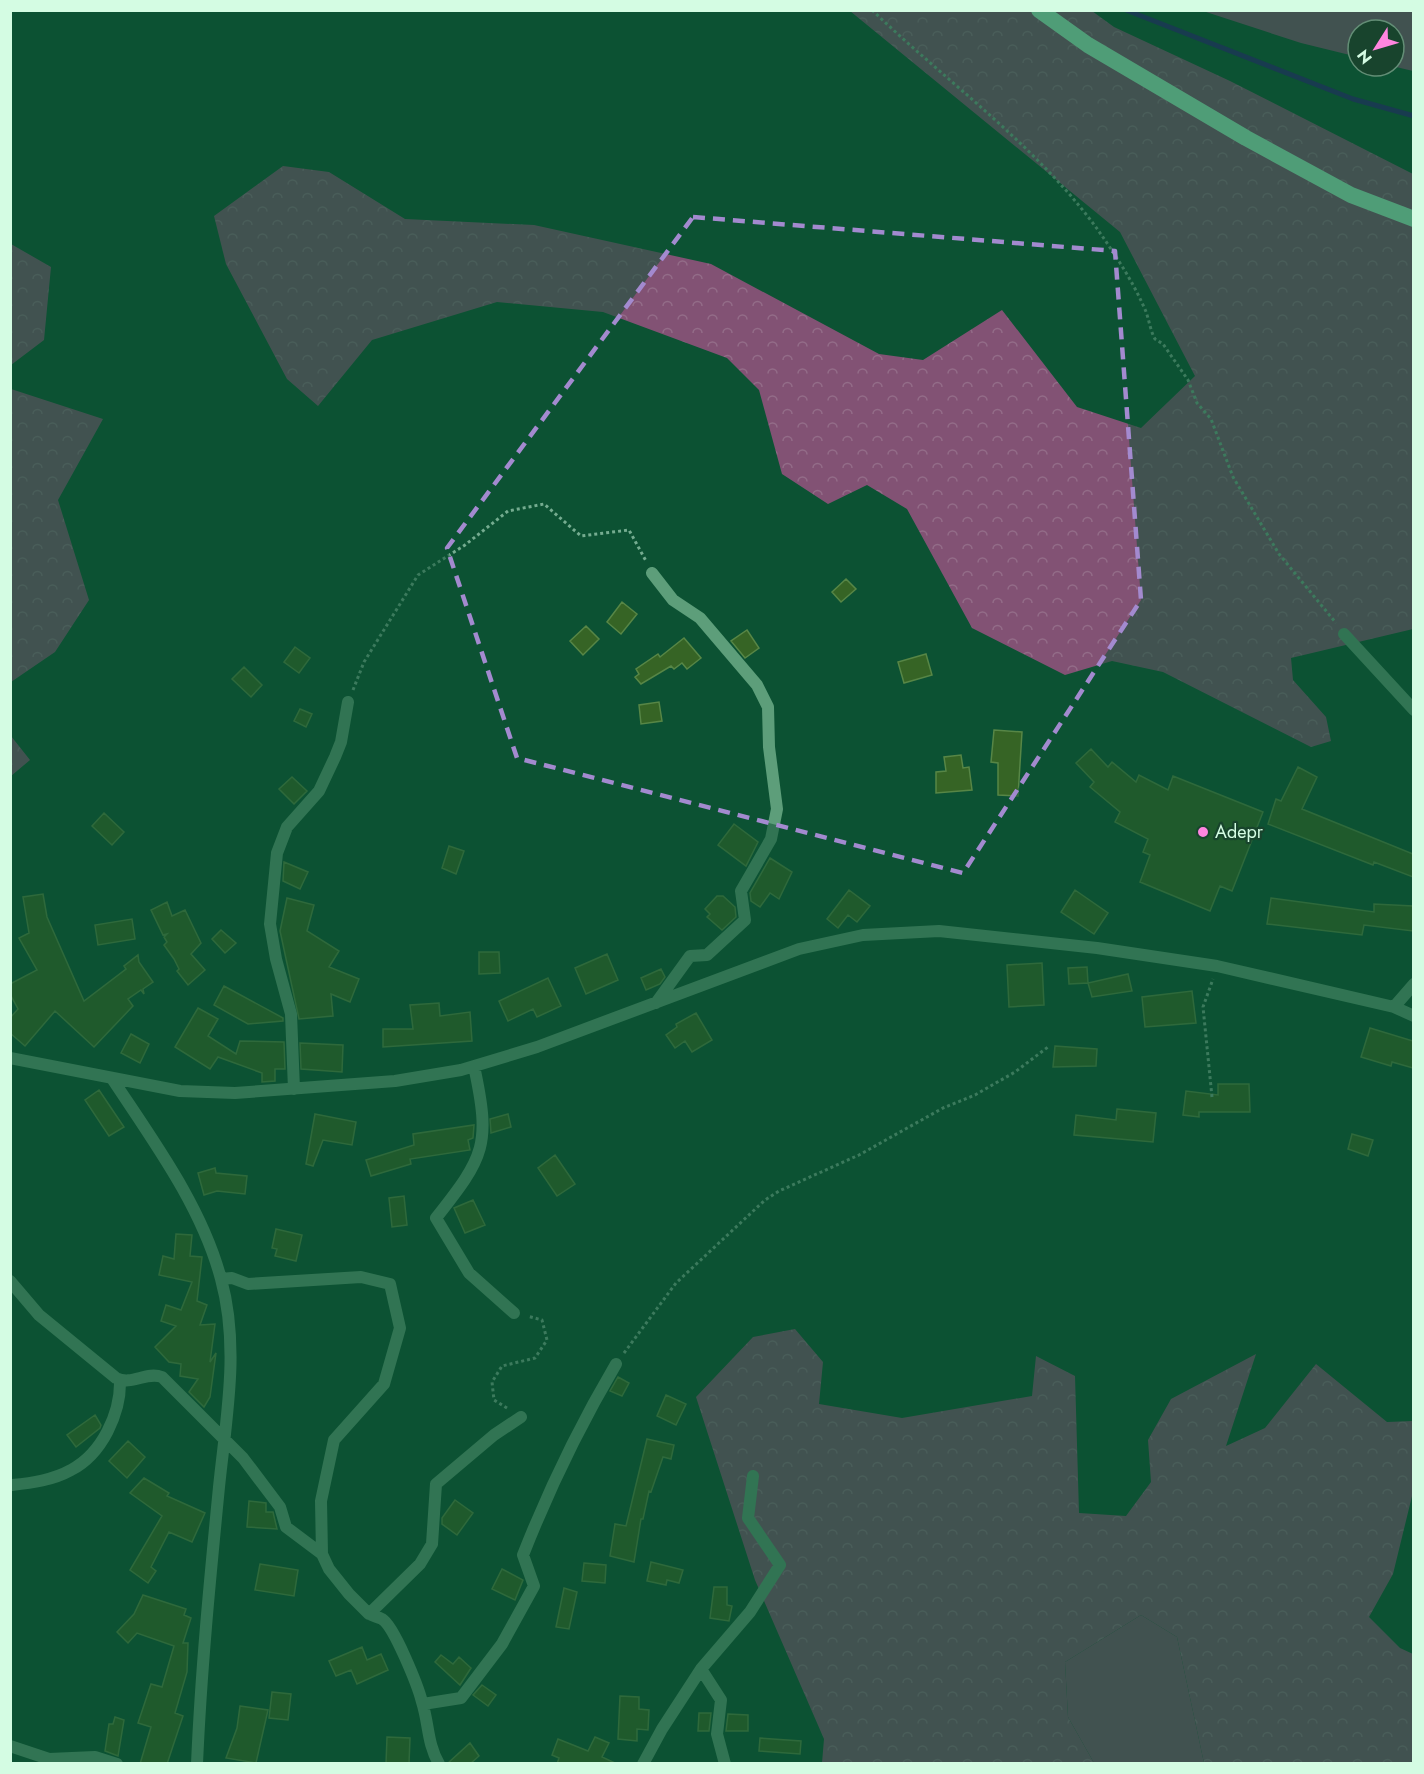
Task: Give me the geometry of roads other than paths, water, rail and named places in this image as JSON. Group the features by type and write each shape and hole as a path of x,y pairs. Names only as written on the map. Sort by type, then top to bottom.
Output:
{"highway":[{"path":"1039,10 1088,45 1246,138 1351,195 1413,219"}],"street":[{"path":"652,573 673,600 700,618 757,685 768,706 769,747 777,809 771,839 741,891 746,920 707,955 690,956 656,1003"},
{"path":"1344,634 1413,710"},
{"path":"294,1089 291,1014 276,959 270,924 276,853 286,827 319,791 341,742 348,702"},
{"path":"10,1059 180,1091 236,1093 395,1081 474,1066 537,1047 799,949 863,935 939,931 986,934 1217,966 1394,1007 1413,1016"},
{"path":"1394,1007 1413,984"},
{"path":"474,1066 482,1104 484,1141 477,1160 436,1218 469,1273 514,1313"},
{"path":"113,1080 152,1139 197,1217 221,1279 230,1330 231,1384 200,1681 197,1764"},
{"path":"221,1279 232,1278 248,1284 361,1277 390,1284 400,1328 384,1384 334,1440 321,1501 322,1554 329,1569 349,1594 369,1614 384,1619 395,1637 423,1704 430,1748 439,1764"},
{"path":"10,1281 39,1315 120,1380 132,1381 147,1376 162,1377 224,1438 280,1507 286,1527 322,1554"},
{"path":"423,1704 461,1698 502,1644 534,1586 523,1555 533,1528 564,1465 579,1427 616,1364"},
{"path":"12,1485 60,1475 82,1462 104,1438 120,1403 120,1380"},
{"path":"369,1614 420,1564 432,1544 436,1484 494,1435 521,1417"},
{"path":"643,1764 662,1729 701,1670 750,1612 780,1565 748,1518 753,1476"},
{"path":"701,1670 721,1700 717,1734 725,1764"},
{"path":"10,1746 50,1759 95,1757 117,1764"}],"waterway":[{"path":"1126,10 1353,99 1414,116"}],"place":[{"name":"Adepr","path":"1203,832"}]}
